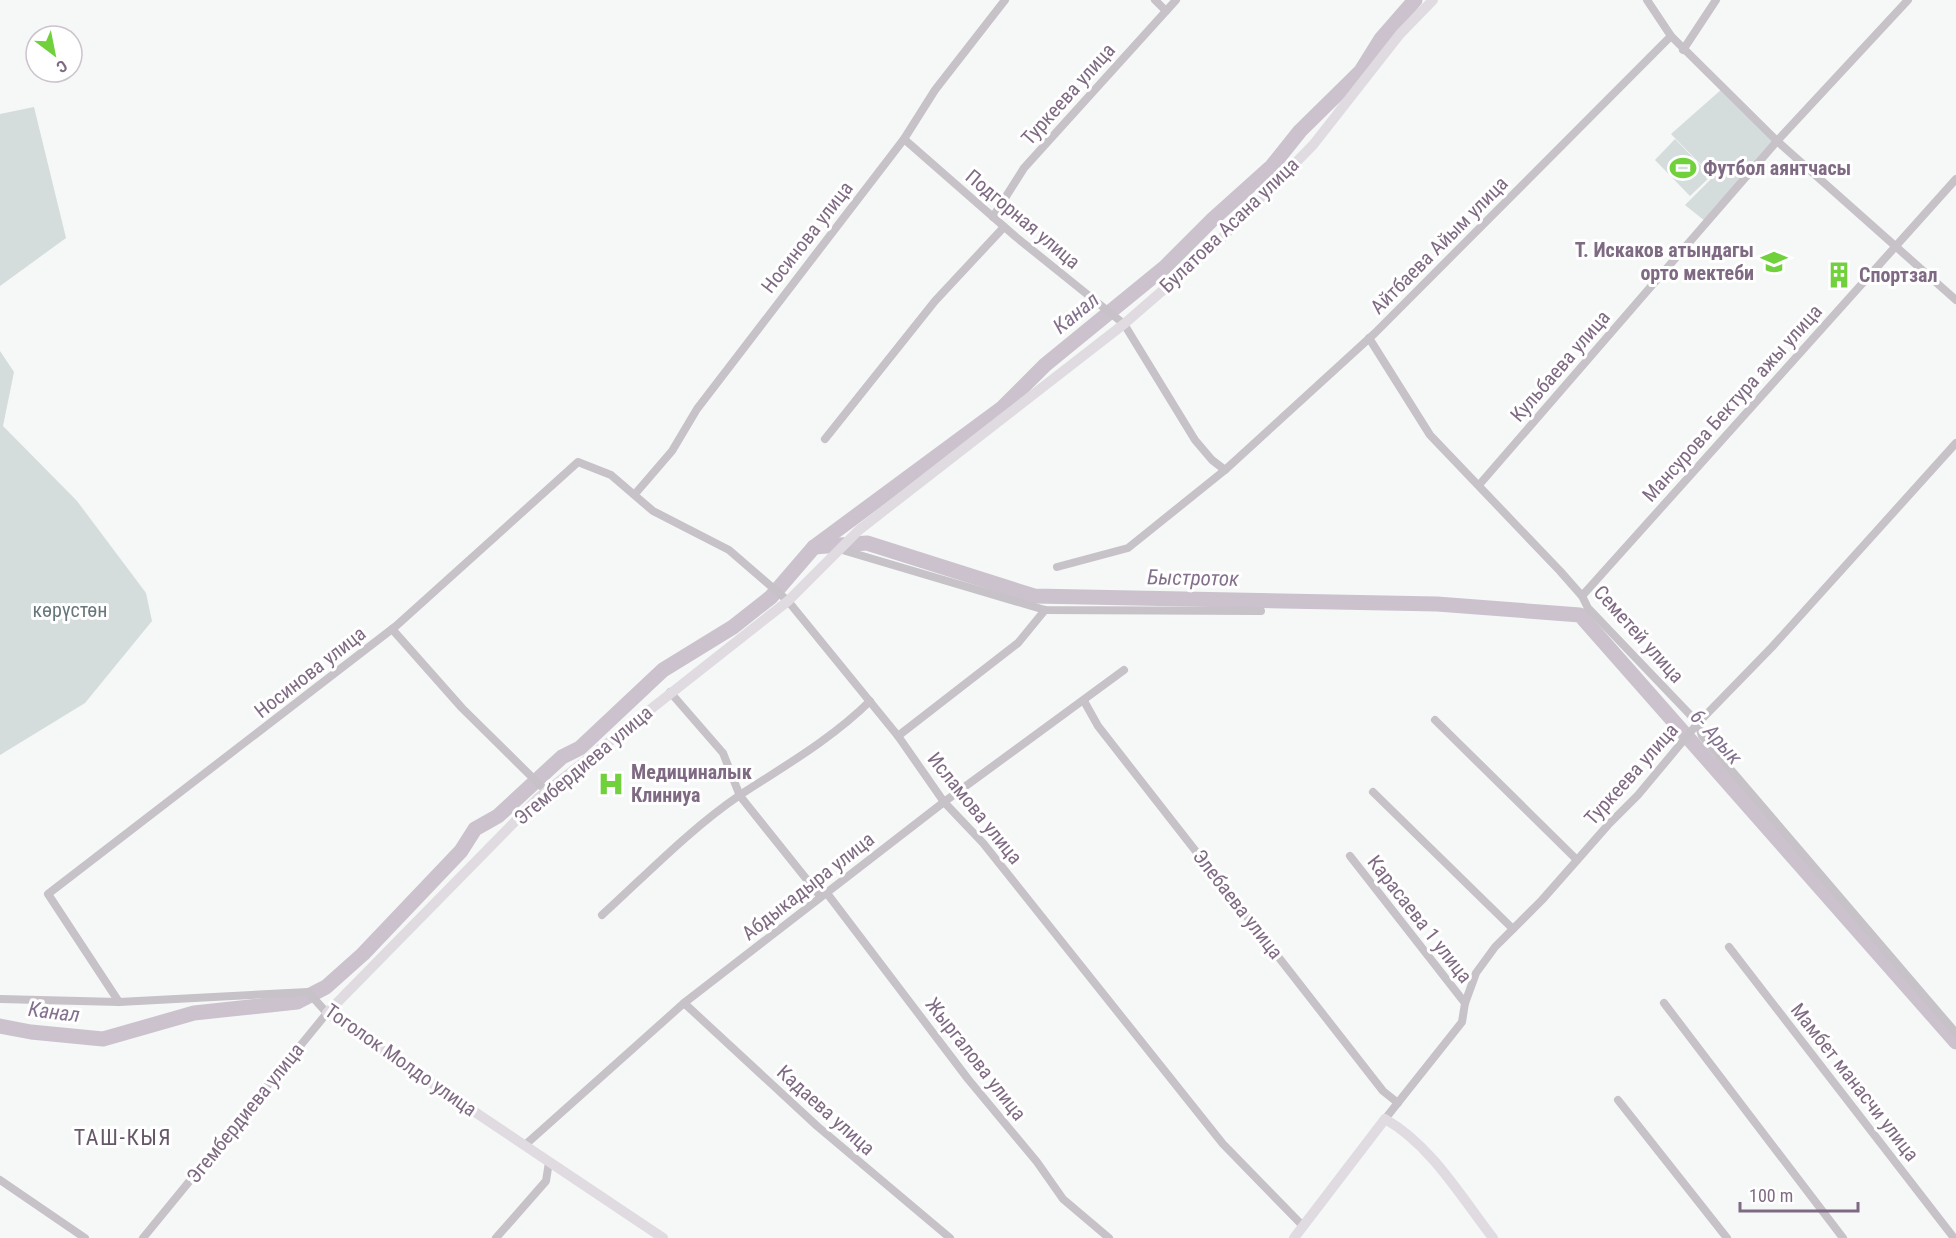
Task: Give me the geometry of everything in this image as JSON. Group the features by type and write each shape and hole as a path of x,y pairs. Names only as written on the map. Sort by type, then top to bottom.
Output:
{"street":[{"name":"Носинова улица","path":"635,494 672,451 697,409 904,139 935,90 1005,0"},
{"path":"1155,0 1166,11"},
{"name":"Туркеева улица","path":"993,217 1024,168 1176,0"},
{"name":"Булатова Асана улица","path":"998,423 1124,324 1215,245 1313,144 1400,34 1433,0"},
{"path":"1647,0 1683,50 1777,141 1956,300"},
{"path":"1683,50 1716,0"},
{"name":"Кульбаева улица","path":"1479,485 1777,141 1908,0"},
{"name":"Айтбаева Айым улица","path":"1057,567 1128,548 1224,470 1369,338 1671,36"},
{"name":"Подгорная улица","path":"904,139 1004,227 1124,324 1195,440 1224,470"},
{"name":"Мансурова Бектура ажы улица","path":"1582,596 1956,179"},
{"path":"825,439 935,301 1004,227"},
{"name":"Семетей улица","path":"1369,338 1430,435 1582,596 1588,608 1698,723 1702,736 1709,745 1956,1032"},
{"name":"Эгембердиева улица","path":"143,1238 327,1013 546,791 788,601 859,530 998,423"},
{"name":"Туркеева улица","path":"1384,1119 1461,1022 1476,973 1495,947 1638,795 1698,723 1772,647 1956,443"},
{"name":"Носинова улица","path":"119,1002 48,894 392,630 579,462"},
{"name":"Исламова улица","path":"579,462 610,475 653,511 729,550 788,601 898,736 944,802 983,843 1222,1144 1303,1226"},
{"path":"839,549 1045,610 1260,611"},
{"path":"898,736 1018,643 1045,610"},
{"path":"392,630 462,708 546,791"},
{"name":"Абдыкадыра улица","path":"525,1145 684,1003 944,802 1124,670"},
{"name":"Жыргалова улица","path":"670,692 723,753 740,796 823,894 968,1079 1037,1162 1063,1199 1109,1238"},
{"name":"Элебаева улица","path":"1084,700 1098,726 1383,1091 1398,1103"},
{"path":"602,915 695,831 740,796 795,762 870,702"},
{"path":"1435,720 1577,860"},
{"path":"1373,792 1513,929"},
{"name":"Карасаева 1 улица","path":"1350,856 1465,1003"},
{"name":"Мамбет манасчи улица","path":"1729,947 1954,1238"},
{"name":"Тоголок Молдо улица","path":"0,999 119,1002 308,992 327,1013 663,1238"},
{"name":"Кадаева улица","path":"684,1003 817,1126 950,1238"},
{"path":"1664,1003 1843,1238"},
{"path":"1617,1100 1727,1238"},
{"path":"1294,1238 1384,1119 1406,1131 1439,1168 1494,1238"},
{"path":"496,1238 546,1181 549,1162"},
{"path":"0,1180 85,1238"}],"green space":[{"path":"1722,89 1774,141 1705,221 1685,205 1713,177 1671,134"},
{"path":"34,107 66,238 0,286 0,114"},
{"name":"Футбол аянтчасы","path":"1675,139 1711,176 1690,196 1655,160"},
{"name":"көрүстөн","path":"0,351 14,372 3,426 77,501 146,593 152,621 85,703 0,755"}],"waterway":[{"name":"Канал","path":"0,1026 31,1032 103,1039 194,1013 297,1002 326,987 363,954 461,851 475,829 498,816 562,757 580,748 663,670 733,627 771,597 814,547 1002,408 1045,365 1165,267 1213,219 1272,166 1300,131 1361,71 1381,39 1415,0"},
{"name":"Быстроток","path":"814,547 867,543 1034,596 1437,604 1580,615 1956,1042"}],"place":[{"name":"Футбол аянтчасы","path":"1683,168"},
{"name":"Т. Искаков атындагы орто мектеби","path":"1774,262"},
{"name":"Спортзал","path":"1839,275"},
{"name":"Медициналык Клиниуа","path":"611,784"}],"district":[{"name":"ТАШ-КЫЯ","path":"123,1137"}],"water label":[{"name":"6- Арык","path":"1716,737"}]}
